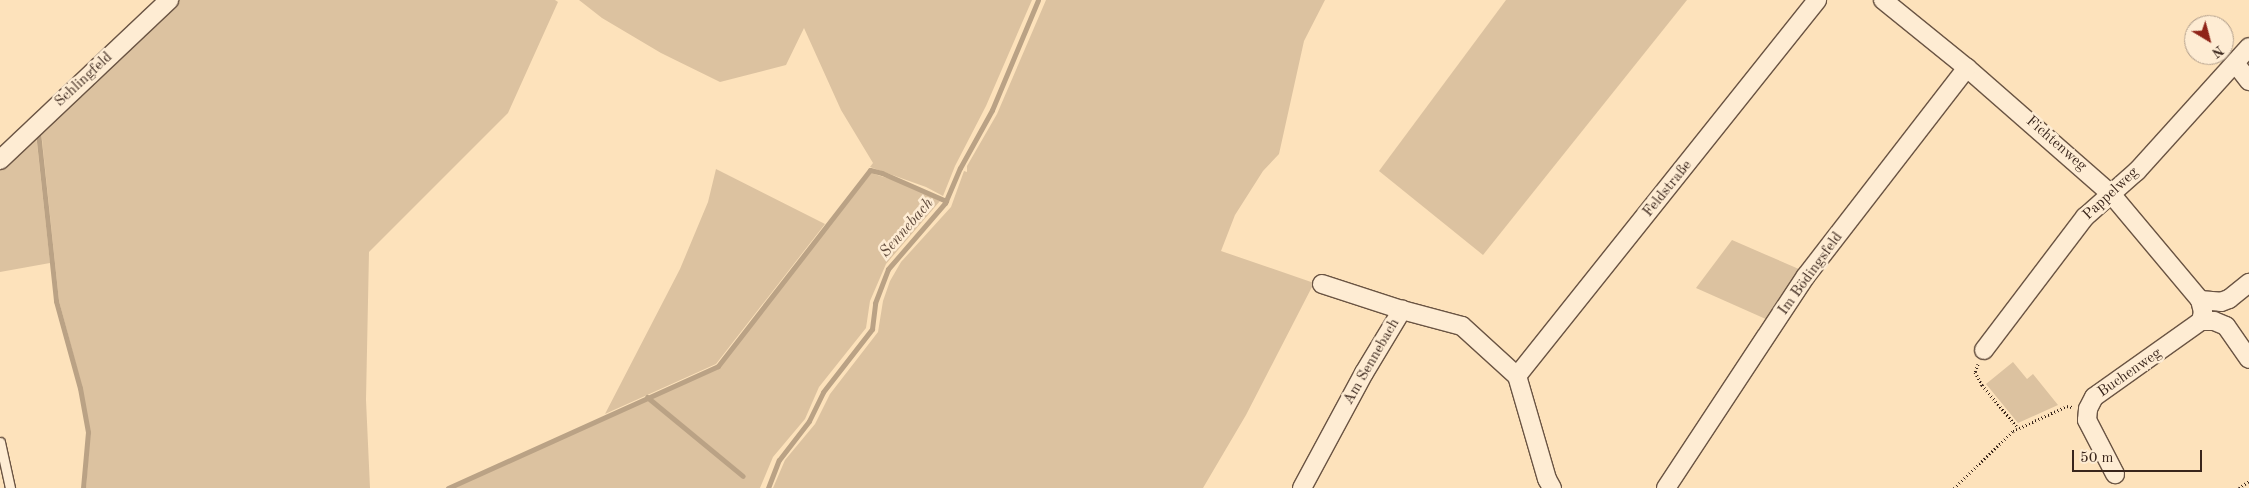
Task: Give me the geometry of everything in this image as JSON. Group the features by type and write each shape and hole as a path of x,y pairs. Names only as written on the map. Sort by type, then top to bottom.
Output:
{"street":[{"name":"Schlingfeld","path":"0,160 169,0"},
{"name":"Feldstraße","path":"1517,376 1817,0"},
{"name":"Fichtenweg","path":"1883,0 1967,68 2112,195 2201,311"},
{"name":"Pappelweg","path":"1984,350 2085,217 2112,195 2249,47"},
{"path":"2235,63 2249,81"},
{"name":"Im Bödingsfeld","path":"1666,488 1806,276 1967,68"},
{"path":"2201,311 2229,299 2249,282"},
{"name":"Am Sennebach","path":"1302,488 1364,373 1402,310 1322,284"},
{"path":"1402,310 1462,326 1517,376 1547,485"},
{"path":"2201,311 2226,326 2249,359"},
{"name":"Buchenweg","path":"2115,474 2087,420 2088,409 2094,397 2201,311"}],"lane":[{"path":"0,442 10,488"}],"path":[{"path":"1984,350 1975,372 1982,385 2018,428"},
{"path":"1954,488 2018,428 2067,406 2088,409"},
{"path":"2239,488 2249,481"}],"shaded area":[{"path":"179,0 555,0 558,2 508,113 369,252 366,400 370,488 86,488 90,432 82,387 59,301 41,130"},
{"path":"579,0 1032,0 986,106 955,166 943,196 926,187 870,167 873,163 841,110 804,28 786,65 720,82 661,53 602,18"},
{"path":"1046,0 1325,0 1304,41 1279,154 1263,171 1235,215 1221,251 1314,283 1246,415 1203,488 773,488 785,460 815,424 830,394 878,332 883,301 890,281 901,262 951,207 964,171 967,172 967,166 997,114"},
{"path":"1506,0 1687,0 1483,255 1379,171"},
{"path":"36,134 50,263 0,272 0,170"},
{"path":"716,169 825,224 716,364 605,414 680,269 708,202"},
{"path":"871,173 900,182 940,201 886,264 870,301 866,328 819,387 805,419 773,457 760,488 453,488 646,399 743,478 745,475 650,397 719,368"},
{"path":"1732,240 1801,270 1768,320 1696,288"},
{"path":"2013,362 2027,379 2033,374 2058,405 2018,423 1986,384"}],"waterway":[{"name":"Sennebach","path":"768,488 779,460 809,421 823,392 872,329 875,303 888,269 945,203 960,168 992,110 1038,0"},
{"path":"38,132 56,301 80,388 88,432 83,488"},
{"path":"448,488 718,366 870,170 882,173 946,201"},
{"path":"647,397 743,476"}]}
